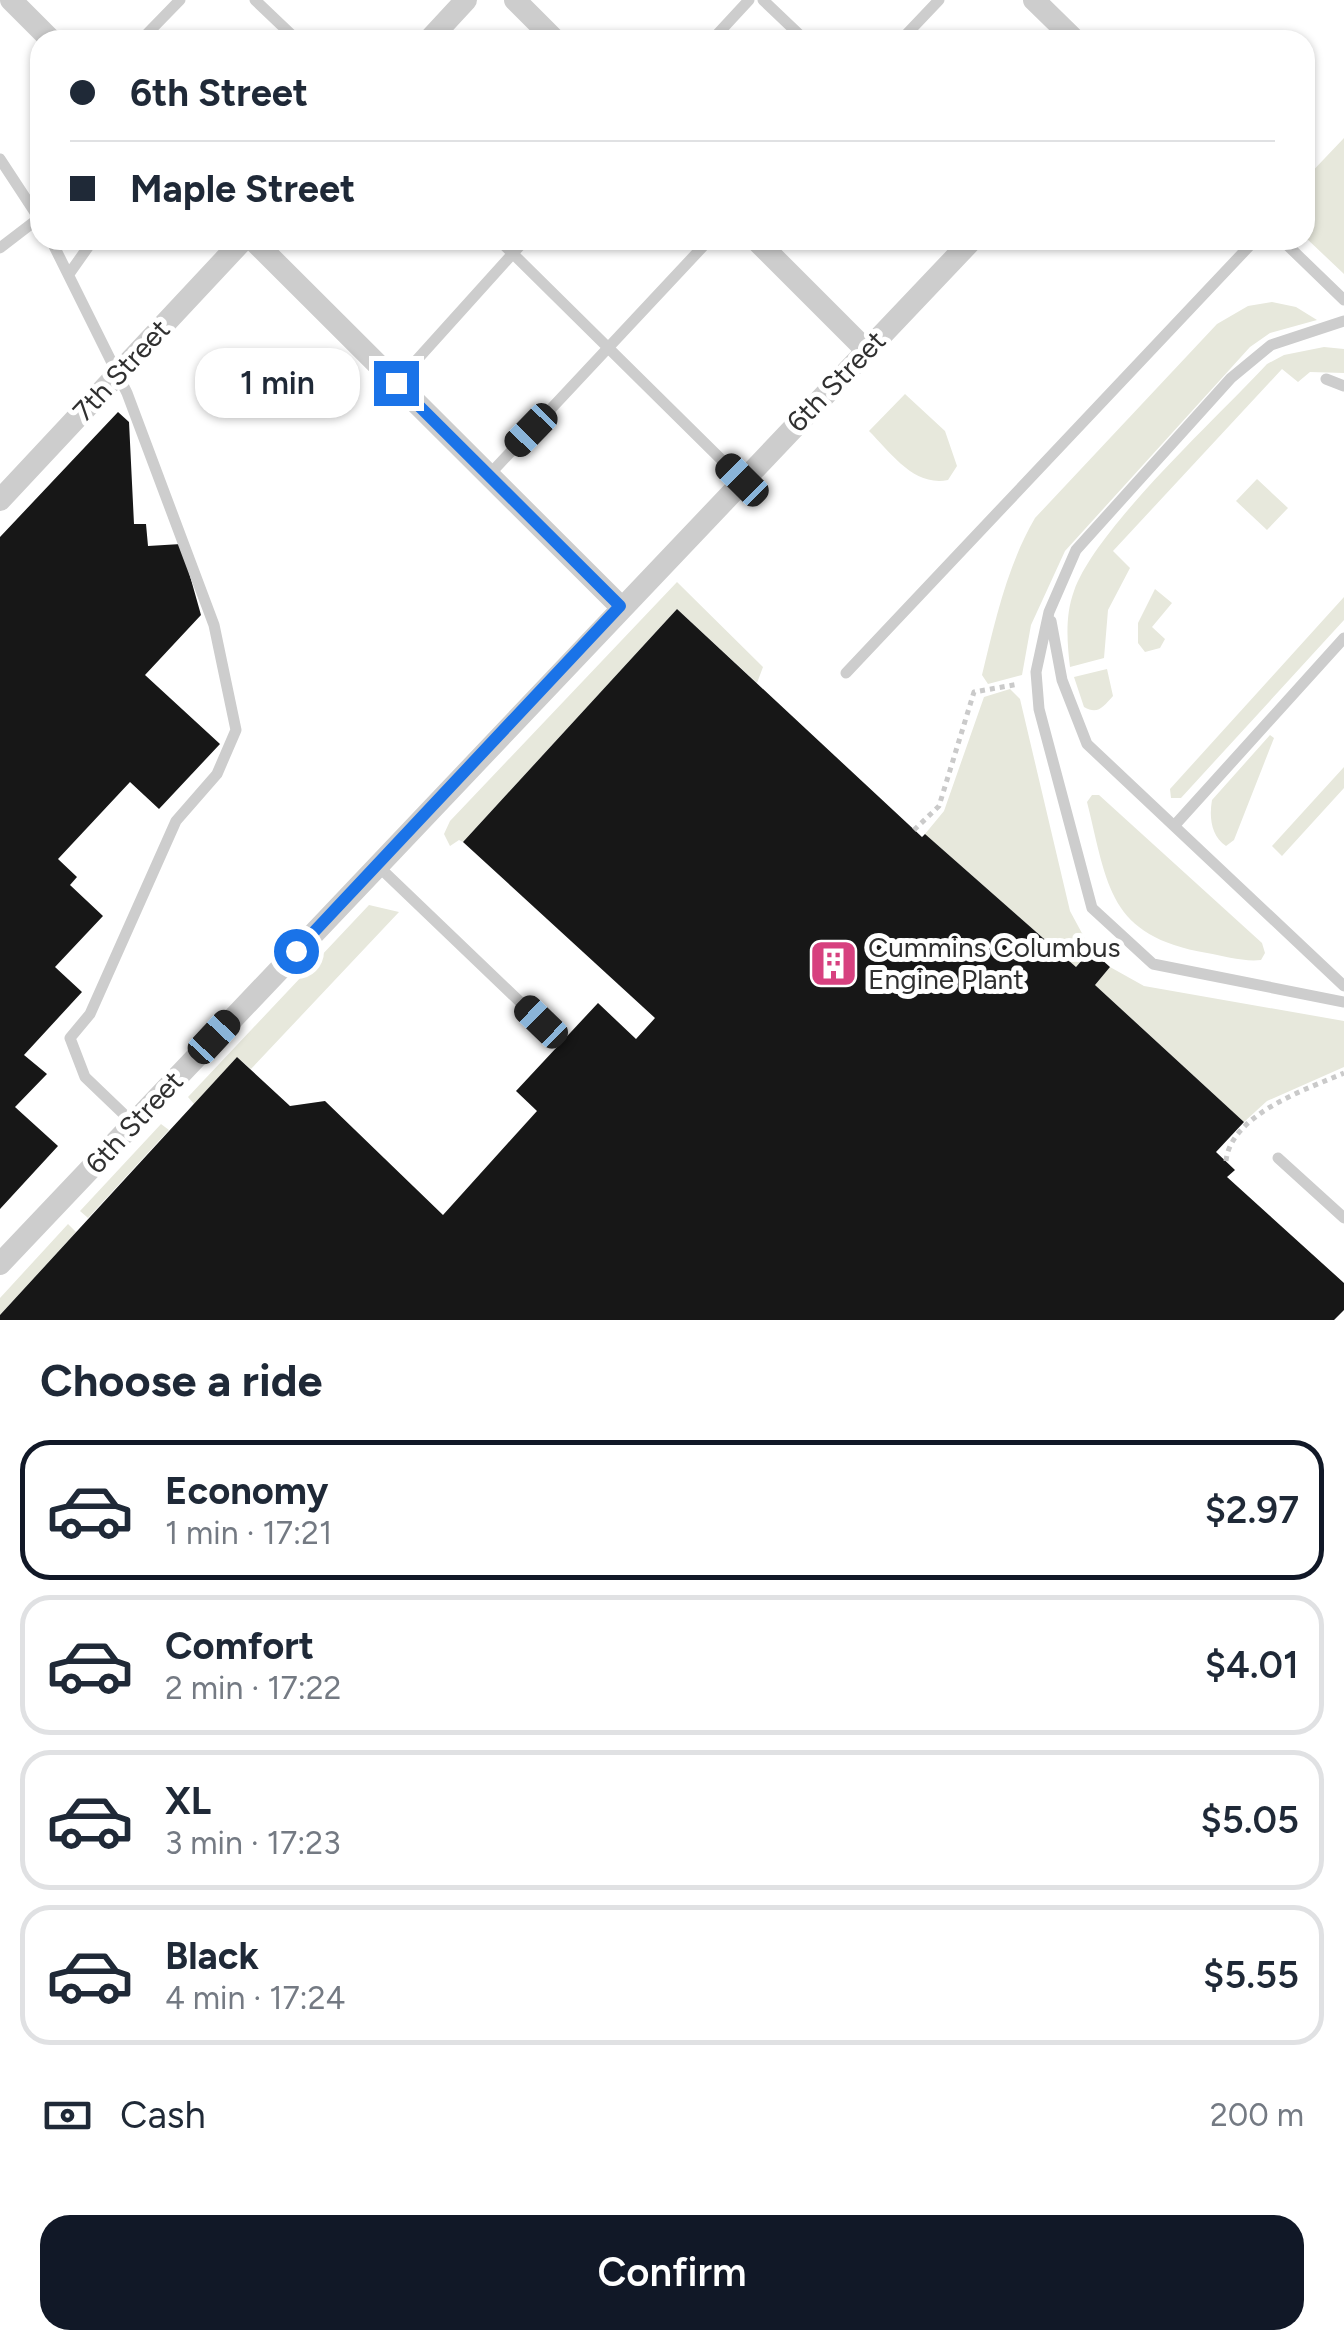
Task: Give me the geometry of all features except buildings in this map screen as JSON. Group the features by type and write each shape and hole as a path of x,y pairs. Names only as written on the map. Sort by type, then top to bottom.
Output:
{"street":[{"path":"438,30 466,0"},
{"path":"515,0 545,30"},
{"path":"1034,0 1065,30"},
{"path":"20,3 43,30"},
{"name":"7th Street","path":"0,500 234,250"},
{"path":"263,250 620,606"},
{"path":"766,250 866,350"},
{"name":"6th Street","path":"0,1264 620,606 962,250"}],"lane":[{"path":"152,30 180,0"},
{"path":"255,0 286,30"},
{"path":"721,30 749,0"},
{"path":"764,0 795,30"},
{"path":"911,30 940,0"},
{"path":"0,159 30,205"},
{"path":"0,248 30,226"},
{"path":"56,250 120,372 214,625 236,730 217,774 176,821 90,1014 70,1038 86,1076 133,1123"},
{"path":"69,274 86,250"},
{"path":"512,250 742,480"},
{"path":"489,475 700,250"},
{"path":"846,674 1246,250"},
{"path":"1292,250 1344,300"},
{"path":"396,383 514,252"},
{"path":"1344,321 1271,346 1231,378 1076,550 1049,612 1036,672 1039,708 1092,908 1153,964 1344,1002"},
{"path":"1326,379 1344,386"},
{"path":"1049,612 1062,680 1087,744 1344,986"},
{"path":"1174,826 1344,638"},
{"path":"378,865 541,1022"},
{"path":"1278,1158 1344,1218"}],"path":[{"path":"914,830 939,806 974,692 1019,684"},
{"path":"1101,959 1109,950"},
{"path":"1226,1161 1228,1148 1268,1106 1344,1073"}],"shaded area":[{"path":"1344,138 1344,274 1315,246 1315,168"},
{"path":"1272,302 1296,307 1317,320 1270,333 1250,347 1065,551 1031,625 1022,675 988,684 982,675 997,615 1009,575 1035,518 1217,324 1248,306"},
{"path":"1324,347 1344,349 1344,373 1310,372 1298,382 1282,369 1113,551 1130,568 1108,610 1104,658 1070,667 1071,600 1087,565 1106,537 1160,474 1267,364 1284,355"},
{"path":"905,394 945,431 957,466 948,480 936,481 914,473 869,431"},
{"path":"1257,479 1288,508 1267,530 1236,501"},
{"path":"677,582 763,667 757,683 677,609 463,842 459,840 450,846 444,834 450,821"},
{"path":"1155,589 1172,603 1152,627 1165,639 1160,648 1145,652 1138,643 1138,623"},
{"path":"1344,597 1344,620 1181,798 1171,798 1170,789"},
{"path":"1107,669 1113,696 1097,710 1084,707 1074,677"},
{"path":"1010,689 1020,699 1070,911 1091,950 1076,967 925,834 944,811 984,697"},
{"path":"1270,735 1274,738 1234,840 1226,846 1212,826 1212,800"},
{"path":"1344,767 1344,788 1282,856 1272,846"},
{"path":"1092,795 1099,795 1262,943 1265,953 1261,960 1174,945 1149,934 1131,920 1108,882 1087,802"},
{"path":"369,905 399,912 251,1069 237,1057 194,1104 188,1097"},
{"path":"1110,967 1144,986 1344,1021 1344,1067 1267,1101 1244,1122 1095,985"},
{"path":"161,1124 169,1130 88,1218 80,1211"},
{"path":"68,1224 76,1232 0,1315 0,1298"}],"place":[{"name":"Cummins Columbus Engine Plant","path":"833,963"}],"route":[{"path":"296,951 620,606 396,383"}]}
